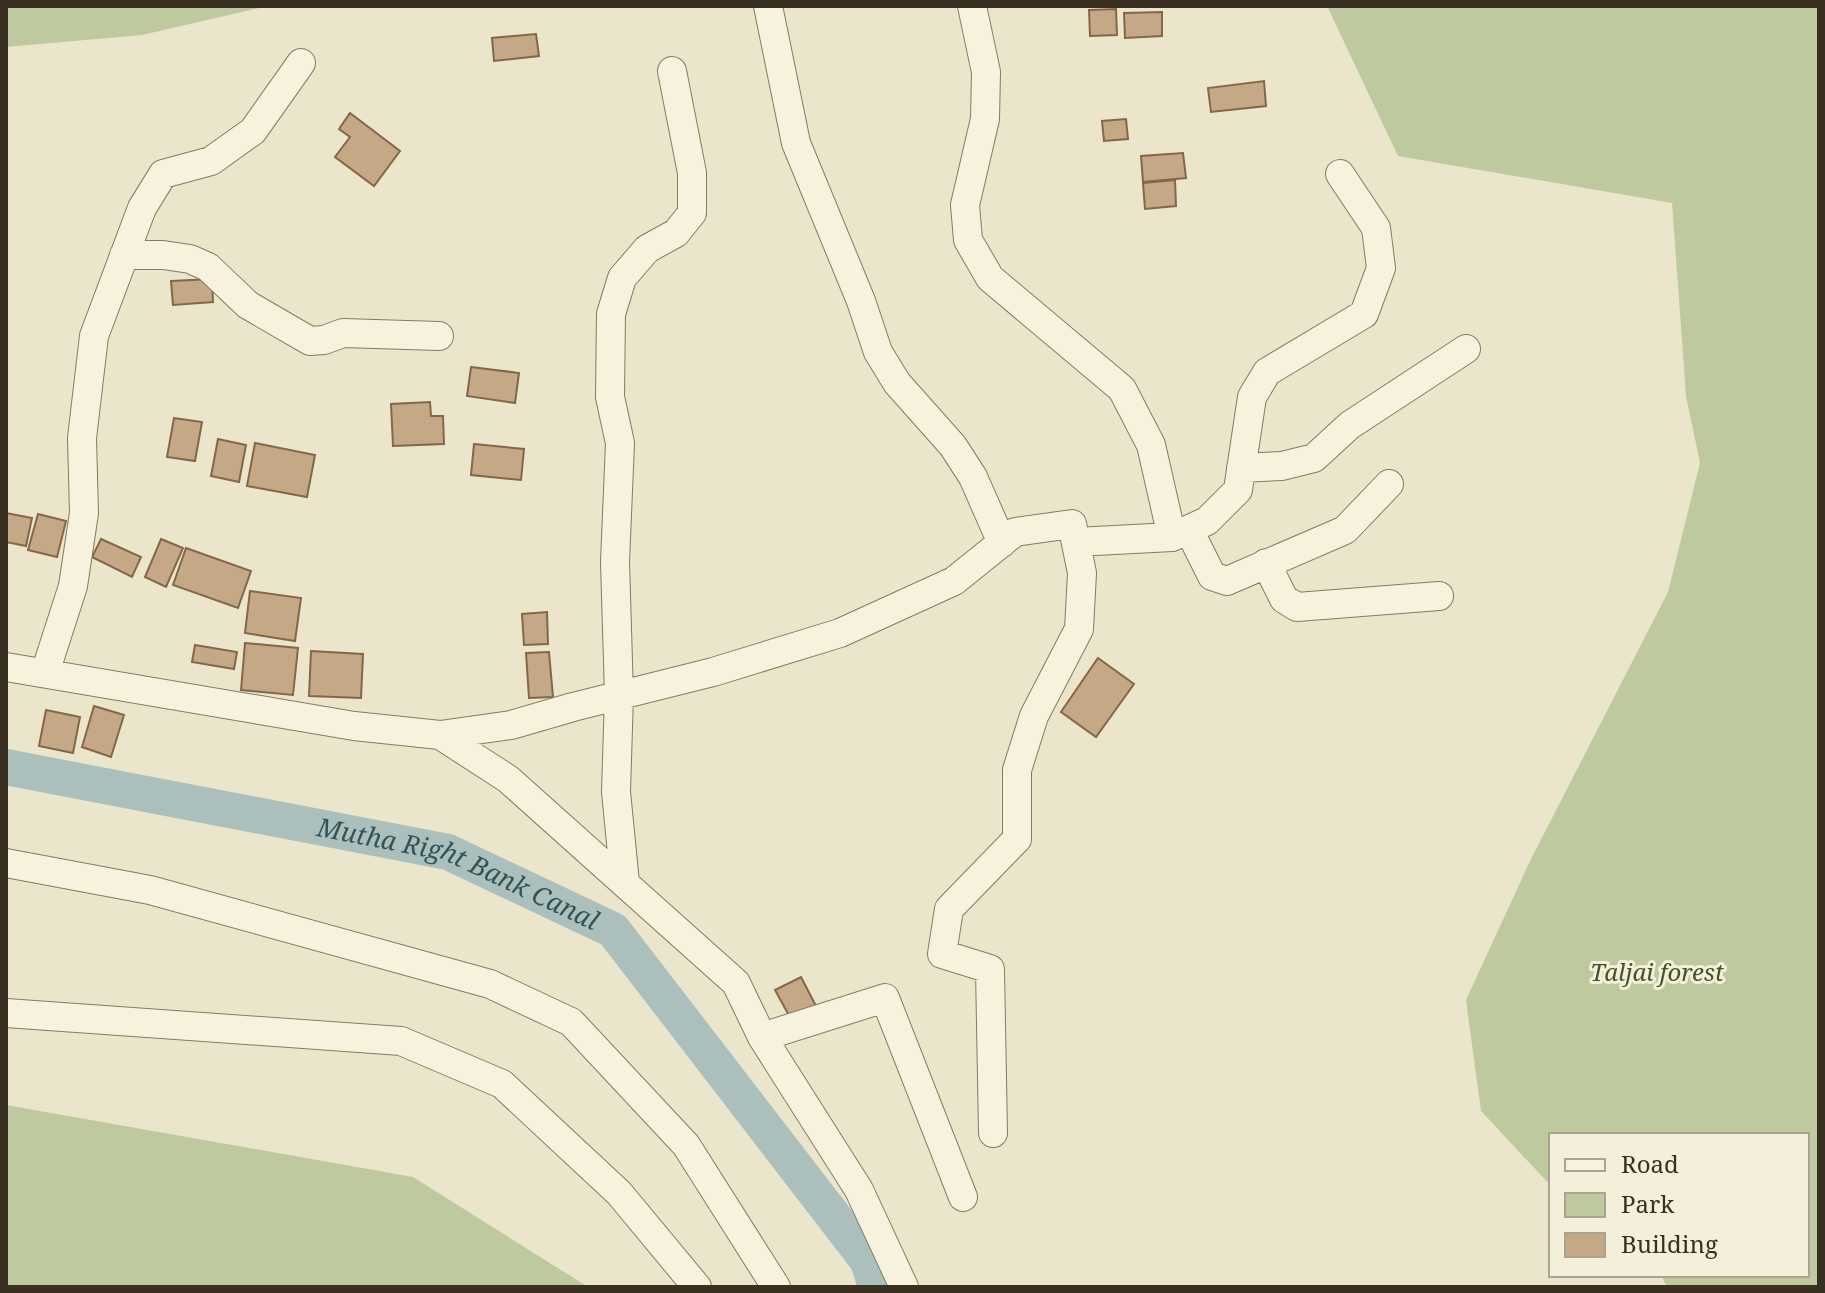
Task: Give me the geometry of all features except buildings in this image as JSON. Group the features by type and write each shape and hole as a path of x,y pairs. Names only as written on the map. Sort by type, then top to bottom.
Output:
{"street":[{"path":"768,6 796,143 861,301 878,352 897,383 953,446 973,477 1002,543"},
{"path":"972,6 986,72 985,119 965,205 968,240 990,278 1122,389 1151,445 1180,534 1212,576 1227,581 1345,530 1389,484"},
{"path":"45,673 73,586 84,513 82,438 94,336 142,208 163,174 211,161 253,131 301,63"},
{"path":"625,883 616,792 619,695 615,562 620,443 610,397 611,314 622,278 647,249 676,233 692,213 692,173 672,71"},
{"path":"1076,542 1180,534 1207,521 1238,490 1252,397 1267,372 1364,314 1381,268 1376,228 1340,174"},
{"path":"124,255 163,255 190,259 208,267 248,305 310,341 343,333 439,336"},
{"path":"1241,468 1282,466 1314,458 1350,425 1466,349"},
{"path":"6,667 354,726 440,735 511,725 713,672 840,633 954,581 1015,532 1072,524 1082,573 1079,629 1034,716 1017,770 1017,839 949,909 942,954 990,969 993,1133"},
{"path":"1266,563 1284,599 1297,607 1439,596"},
{"path":"440,735 508,779 736,983 762,1037 859,1190 904,1287"},
{"path":"6,863 150,890 490,984 571,1022 686,1145 776,1287"},
{"path":"762,1037 885,998 963,1197"},
{"path":"6,1013 401,1041 502,1084 619,1193 697,1287"}],"green space":[{"path":"6,6 268,6 142,35 6,47"},
{"name":"Taljai forest","path":"1327,6 1819,6 1819,1287 1667,1287 1662,1277 1809,1277 1809,1133 1549,1133 1549,1184 1481,1111 1466,1000 1530,861 1668,592 1700,463 1686,396 1672,203 1398,156"},
{"path":"6,1105 413,1177 588,1287 6,1287"}],"waterway":[{"name":"Mutha Right Bank Canal","path":"6,767 448,852 613,930 868,1261 876,1287"}]}
